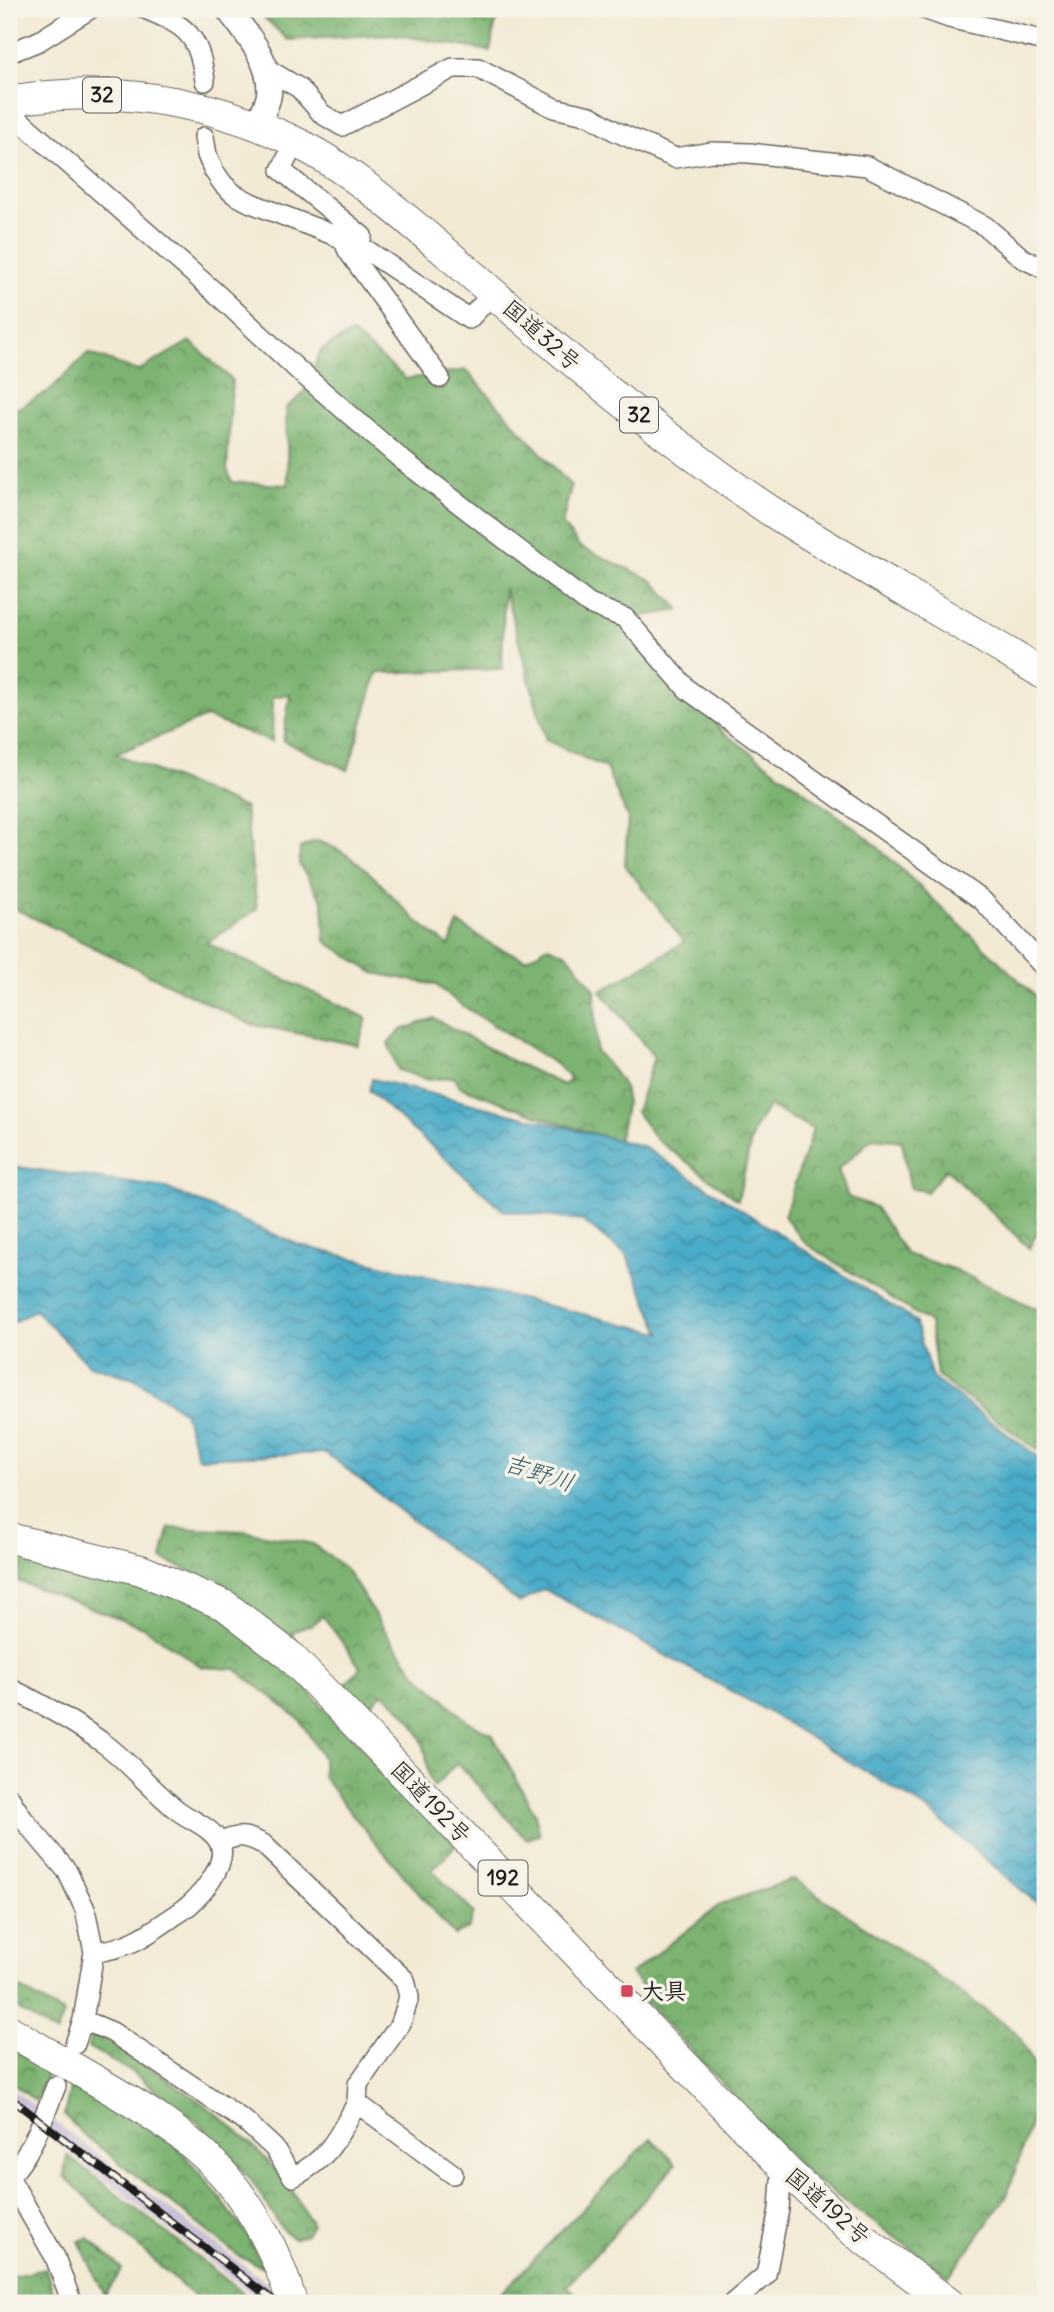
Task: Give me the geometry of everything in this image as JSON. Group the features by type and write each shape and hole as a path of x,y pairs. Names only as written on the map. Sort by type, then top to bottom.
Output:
{"highway":[{"name":"国道32号","path":"9,101 66,95 200,94 256,125 295,142 369,190 566,358 643,418 790,523 1045,675"},
{"name":"国道192号","path":"9,1538 141,1570 226,1606 259,1630 288,1654 787,2171 854,2232 949,2303"},
{"path":"9,2030 123,2097 198,2150 225,2175 254,2215 292,2303"}],"main road":[{"path":"228,9 267,69 270,93 256,125"}],"street":[{"path":"9,53 39,41 90,9"},
{"path":"145,9 167,18 191,37 198,47 200,94"},
{"path":"924,9 949,18 1045,41"},
{"path":"267,69 299,88 322,114 342,126 453,68 478,68 554,108 590,116 615,131 675,158 712,152 750,153 867,166 985,226 1022,258 1045,269"},
{"path":"9,111 401,459 589,604 625,618 688,691 982,900 1045,968"},
{"path":"204,138 207,155 223,184 251,204 351,242 469,319 493,293"},
{"path":"295,142 281,170 362,236 351,242 348,251 440,378"},
{"path":"9,1688 71,1722 107,1746 178,1811 207,1829 220,1843 222,1856 211,1882 190,1906 132,1944 94,1952"},
{"path":"9,1797 23,1819 67,1871 85,1909 94,1952 83,2020 75,2044"},
{"path":"83,2020 112,2032 246,2122 274,2148 293,2177 314,2166 329,2150 357,2103 358,2084 401,2023 409,1997 404,1980 263,1844 250,1836 234,1836 220,1843"},
{"path":"56,2086 39,2128 16,2170 9,2176 55,2257 72,2303"},
{"path":"357,2103 453,2174"},
{"path":"733,2303 766,2275 782,2180 787,2171"}],"shaded area":[{"path":"9,2087 293,2303 264,2303 9,2105"}],"green space":[{"path":"255,9 498,9 490,51 392,34 288,40"},
{"path":"352,333 406,379 466,370 571,486 562,524 580,547 652,580 680,610 626,619 723,732 867,837 1045,1005 1045,1218 1029,1248 946,1169 927,1192 910,1188 902,1141 873,1138 838,1169 848,1197 875,1207 906,1254 953,1269 1045,1313 1045,1442 1037,1450 937,1376 930,1323 805,1243 784,1216 813,1129 768,1106 753,1132 738,1200 656,1139 636,1112 654,1057 601,991 684,942 625,865 628,818 606,768 546,740 504,588 502,669 377,673 348,770 283,741 290,694 273,697 272,742 206,717 116,754 245,808 257,909 207,943 367,1018 358,1045 250,1024 9,906 9,413 49,391 88,353 138,371 190,341 232,380 227,469 232,482 288,485 286,408 303,394 321,350"},
{"path":"317,841 333,847 359,864 414,918 449,946 458,923 494,946 526,959 548,946 567,953 595,990 596,1051 616,1075 625,1092 625,1111 618,1141 547,1119 460,1087 454,1077 428,1080 398,1070 388,1043 401,1030 434,1018 510,1060 563,1085 571,1080 557,1065 460,1004 436,985 374,973 325,941 323,902 299,864 300,848"},
{"path":"169,1528 244,1531 313,1544 346,1569 389,1637 415,1672 467,1721 492,1734 535,1814 540,1835 526,1839 457,1763 434,1787 428,1775 424,1745 416,1728 404,1713 382,1693 367,1709 344,1687 360,1667 323,1616 313,1624 292,1632 311,1694 456,1845 432,1870 474,1913 468,1929 454,1935 323,1777 323,1758 300,1720 235,1669 202,1667 143,1627 9,1578 9,1549 179,1595 192,1572 162,1559"},
{"path":"794,1879 1017,2033 1044,2082 1007,2196 949,2276 808,2175 645,2001 647,1992 631,1974 721,1904"},
{"path":"9,1982 64,2014 56,2034 9,2003"},
{"path":"93,2032 187,2092 244,2137 270,2163 293,2192 312,2225 306,2234 294,2239 283,2230 249,2177 199,2123 133,2073 88,2047"},
{"path":"9,2046 48,2072 36,2101 9,2081"},
{"path":"71,2085 180,2149 248,2236 263,2267 240,2257 83,2134 64,2115"},
{"path":"651,2138 676,2164 567,2286 585,2303 492,2303"},
{"path":"67,2155 256,2303 201,2303 64,2176"},
{"path":"88,2238 122,2269 105,2296 79,2241"},
{"path":"46,2269 56,2303 21,2303 9,2290 9,2277"}],"water":[{"name":"吉野川","path":"372,1079 642,1146 915,1321 932,1378 1045,1462 1045,1910 927,1809 755,1704 544,1589 519,1603 326,1453 198,1458 184,1412 135,1379 89,1365 35,1310 9,1325 9,1166 166,1188 299,1245 661,1333 627,1256 583,1221 503,1210 369,1091"}],"railway":[{"path":"9,2097 277,2303"}],"place":[{"name":"大具","path":"627,1991"}]}
